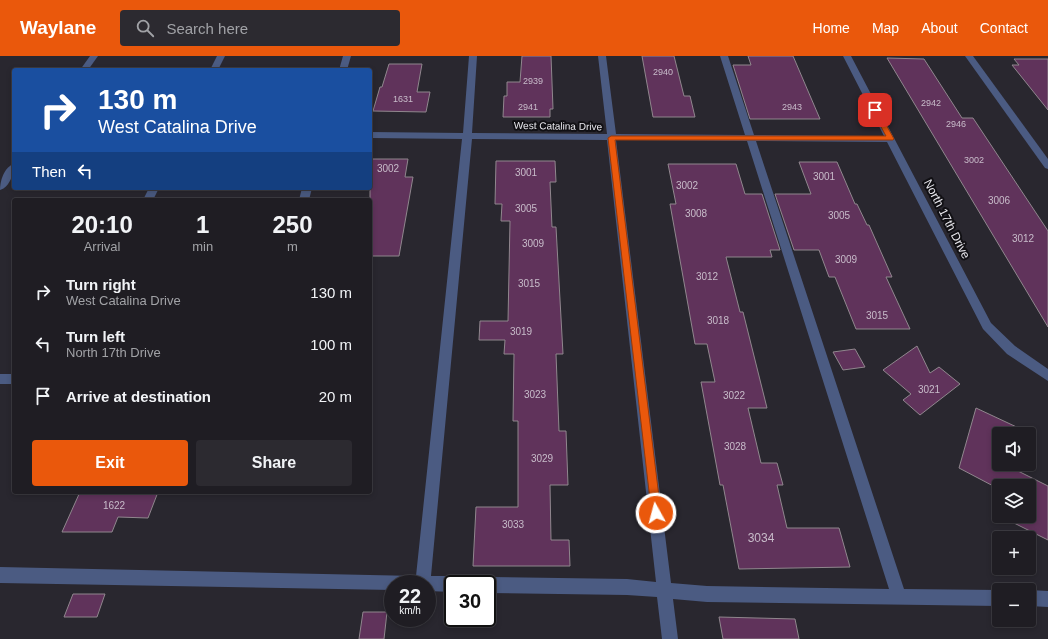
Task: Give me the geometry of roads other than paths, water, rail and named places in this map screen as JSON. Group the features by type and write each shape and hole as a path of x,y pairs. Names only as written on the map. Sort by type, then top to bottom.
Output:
{"street":[{"path":"85,68 94,56"},
{"path":"215,68 221,56"},
{"path":"344,68 347,56"},
{"path":"424,575 467,136 473,56"},
{"path":"602,56 670,639"},
{"path":"724,56 749,138 899,596"},
{"name":"North 17th Drive","path":"847,56 987,326 1011,350 1047,375"},
{"path":"969,56 1048,166"},
{"name":"West Catalina Drive","path":"372,135 890,139"},
{"path":"0,187 12,170"},
{"path":"0,379 12,379"},
{"path":"0,575 384,582"},
{"path":"496,585 627,587 707,594 992,598"},
{"path":"1036,598 1048,599"}]}
